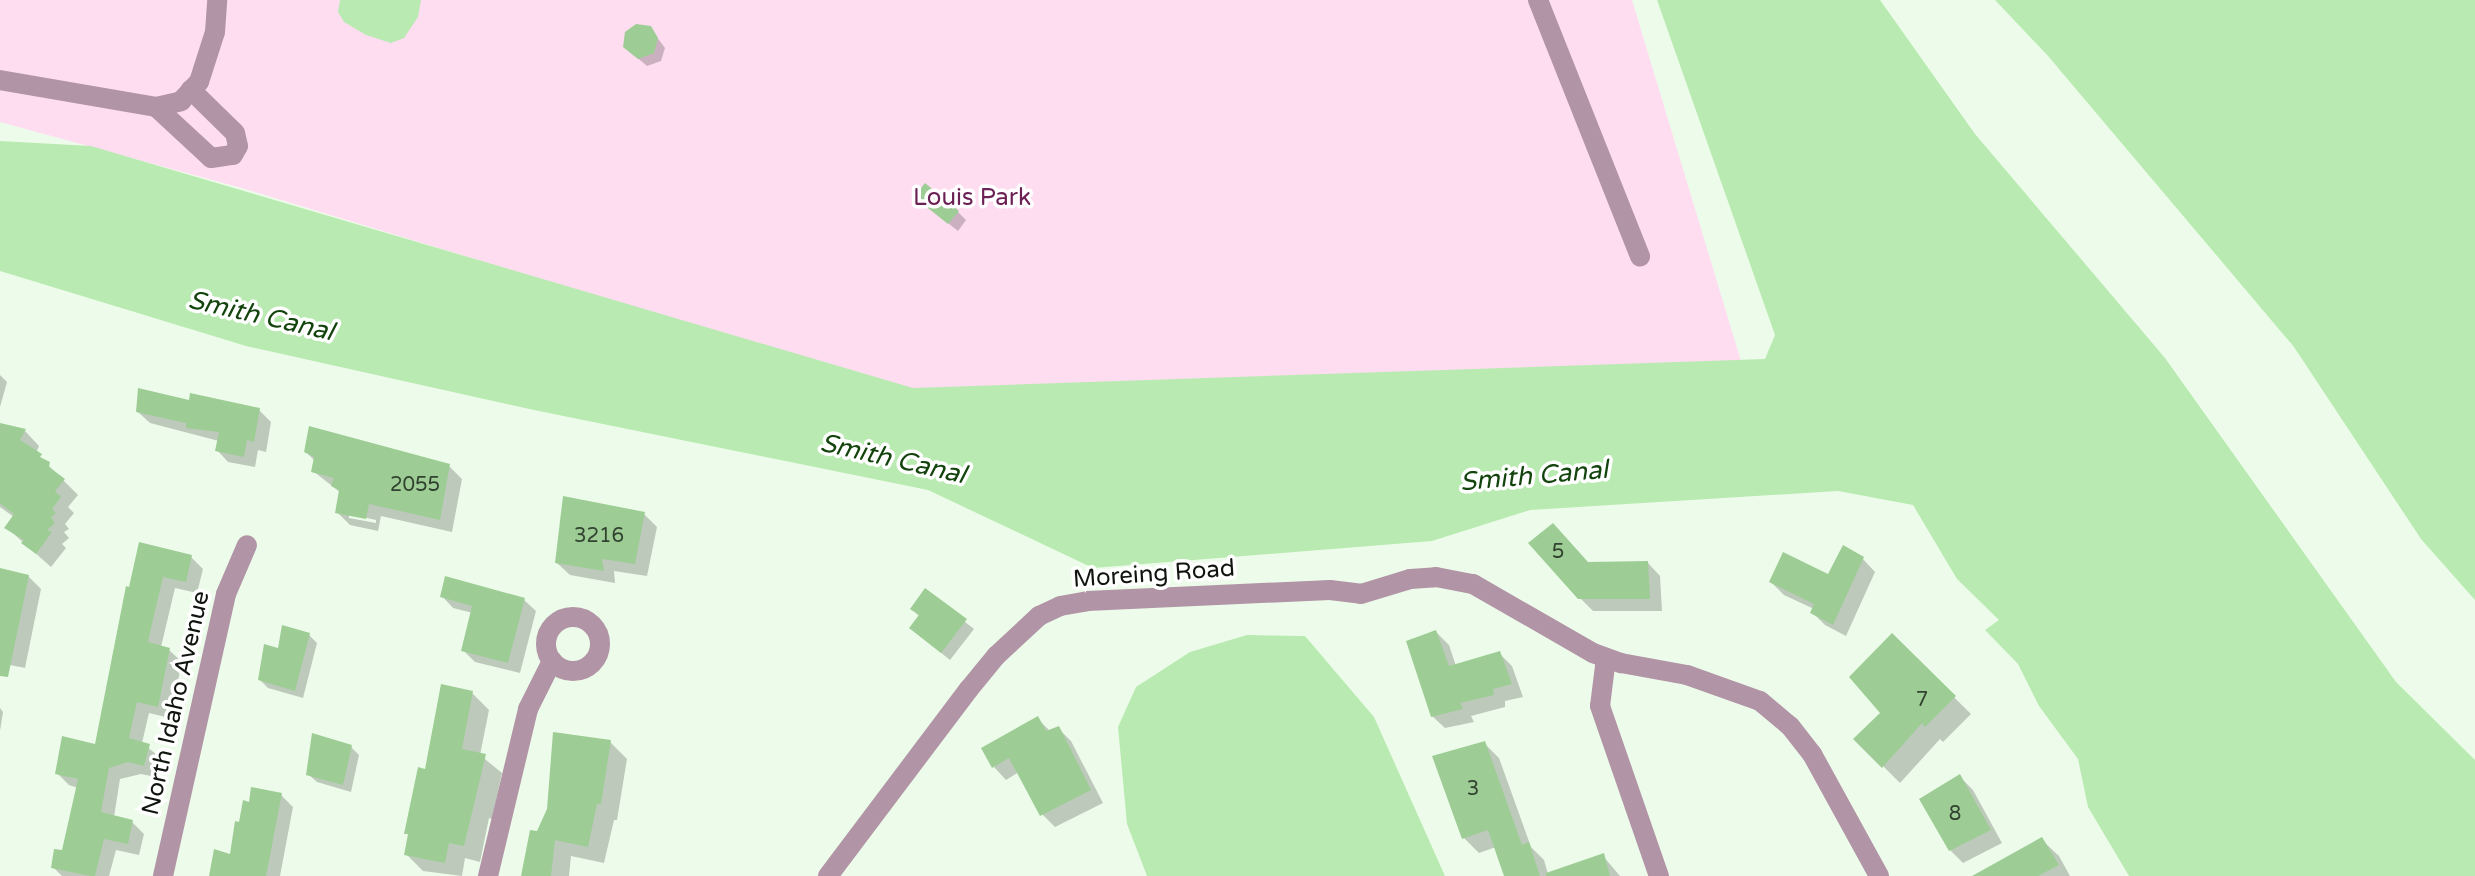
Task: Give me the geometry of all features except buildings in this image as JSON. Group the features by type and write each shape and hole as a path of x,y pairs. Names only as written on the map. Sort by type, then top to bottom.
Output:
{"street":[{"path":"0,80 156,107 181,101 199,82 215,32 217,0"},
{"path":"1538,0 1640,256"},
{"path":"156,107 211,158 233,155 238,146 235,133 191,90"},
{"name":"North Idaho Avenue","path":"163,876 226,594 247,545"},
{"name":"Moreing Road","path":"828,876 996,656 1039,616 1060,606 1087,601 1315,590 1361,594 1410,579 1436,577 1473,584 1606,658 1736,690 1774,711 1822,770 1879,876"},
{"path":"1606,658 1600,706 1659,876"},
{"path":"488,876 528,709 552,661"}],"green space":[{"name":"Louis Park","path":"0,0 1632,0 1747,381 928,397 245,189 0,122"}],"water":[{"path":"340,0 421,0 418,17 404,38 391,43 366,35 344,22 338,12"},
{"name":"Smith Canal","path":"1657,0 1880,0 1975,134 2165,358 2396,682 2475,760 2475,876 2129,876 2088,807 2078,759 2039,706 2018,664 1985,630 1999,620 1957,579 1913,505 1838,491 1530,510 1432,541 1093,568 928,490 534,410 246,346 0,271 0,141 91,146 913,388 1765,359 1775,335"},
{"path":"1995,0 2475,0 2475,600 2421,539 2294,347 2048,56"},
{"path":"1247,635 1305,636 1374,717 1445,876 1147,876 1127,824 1118,727 1136,687 1190,652"}]}
